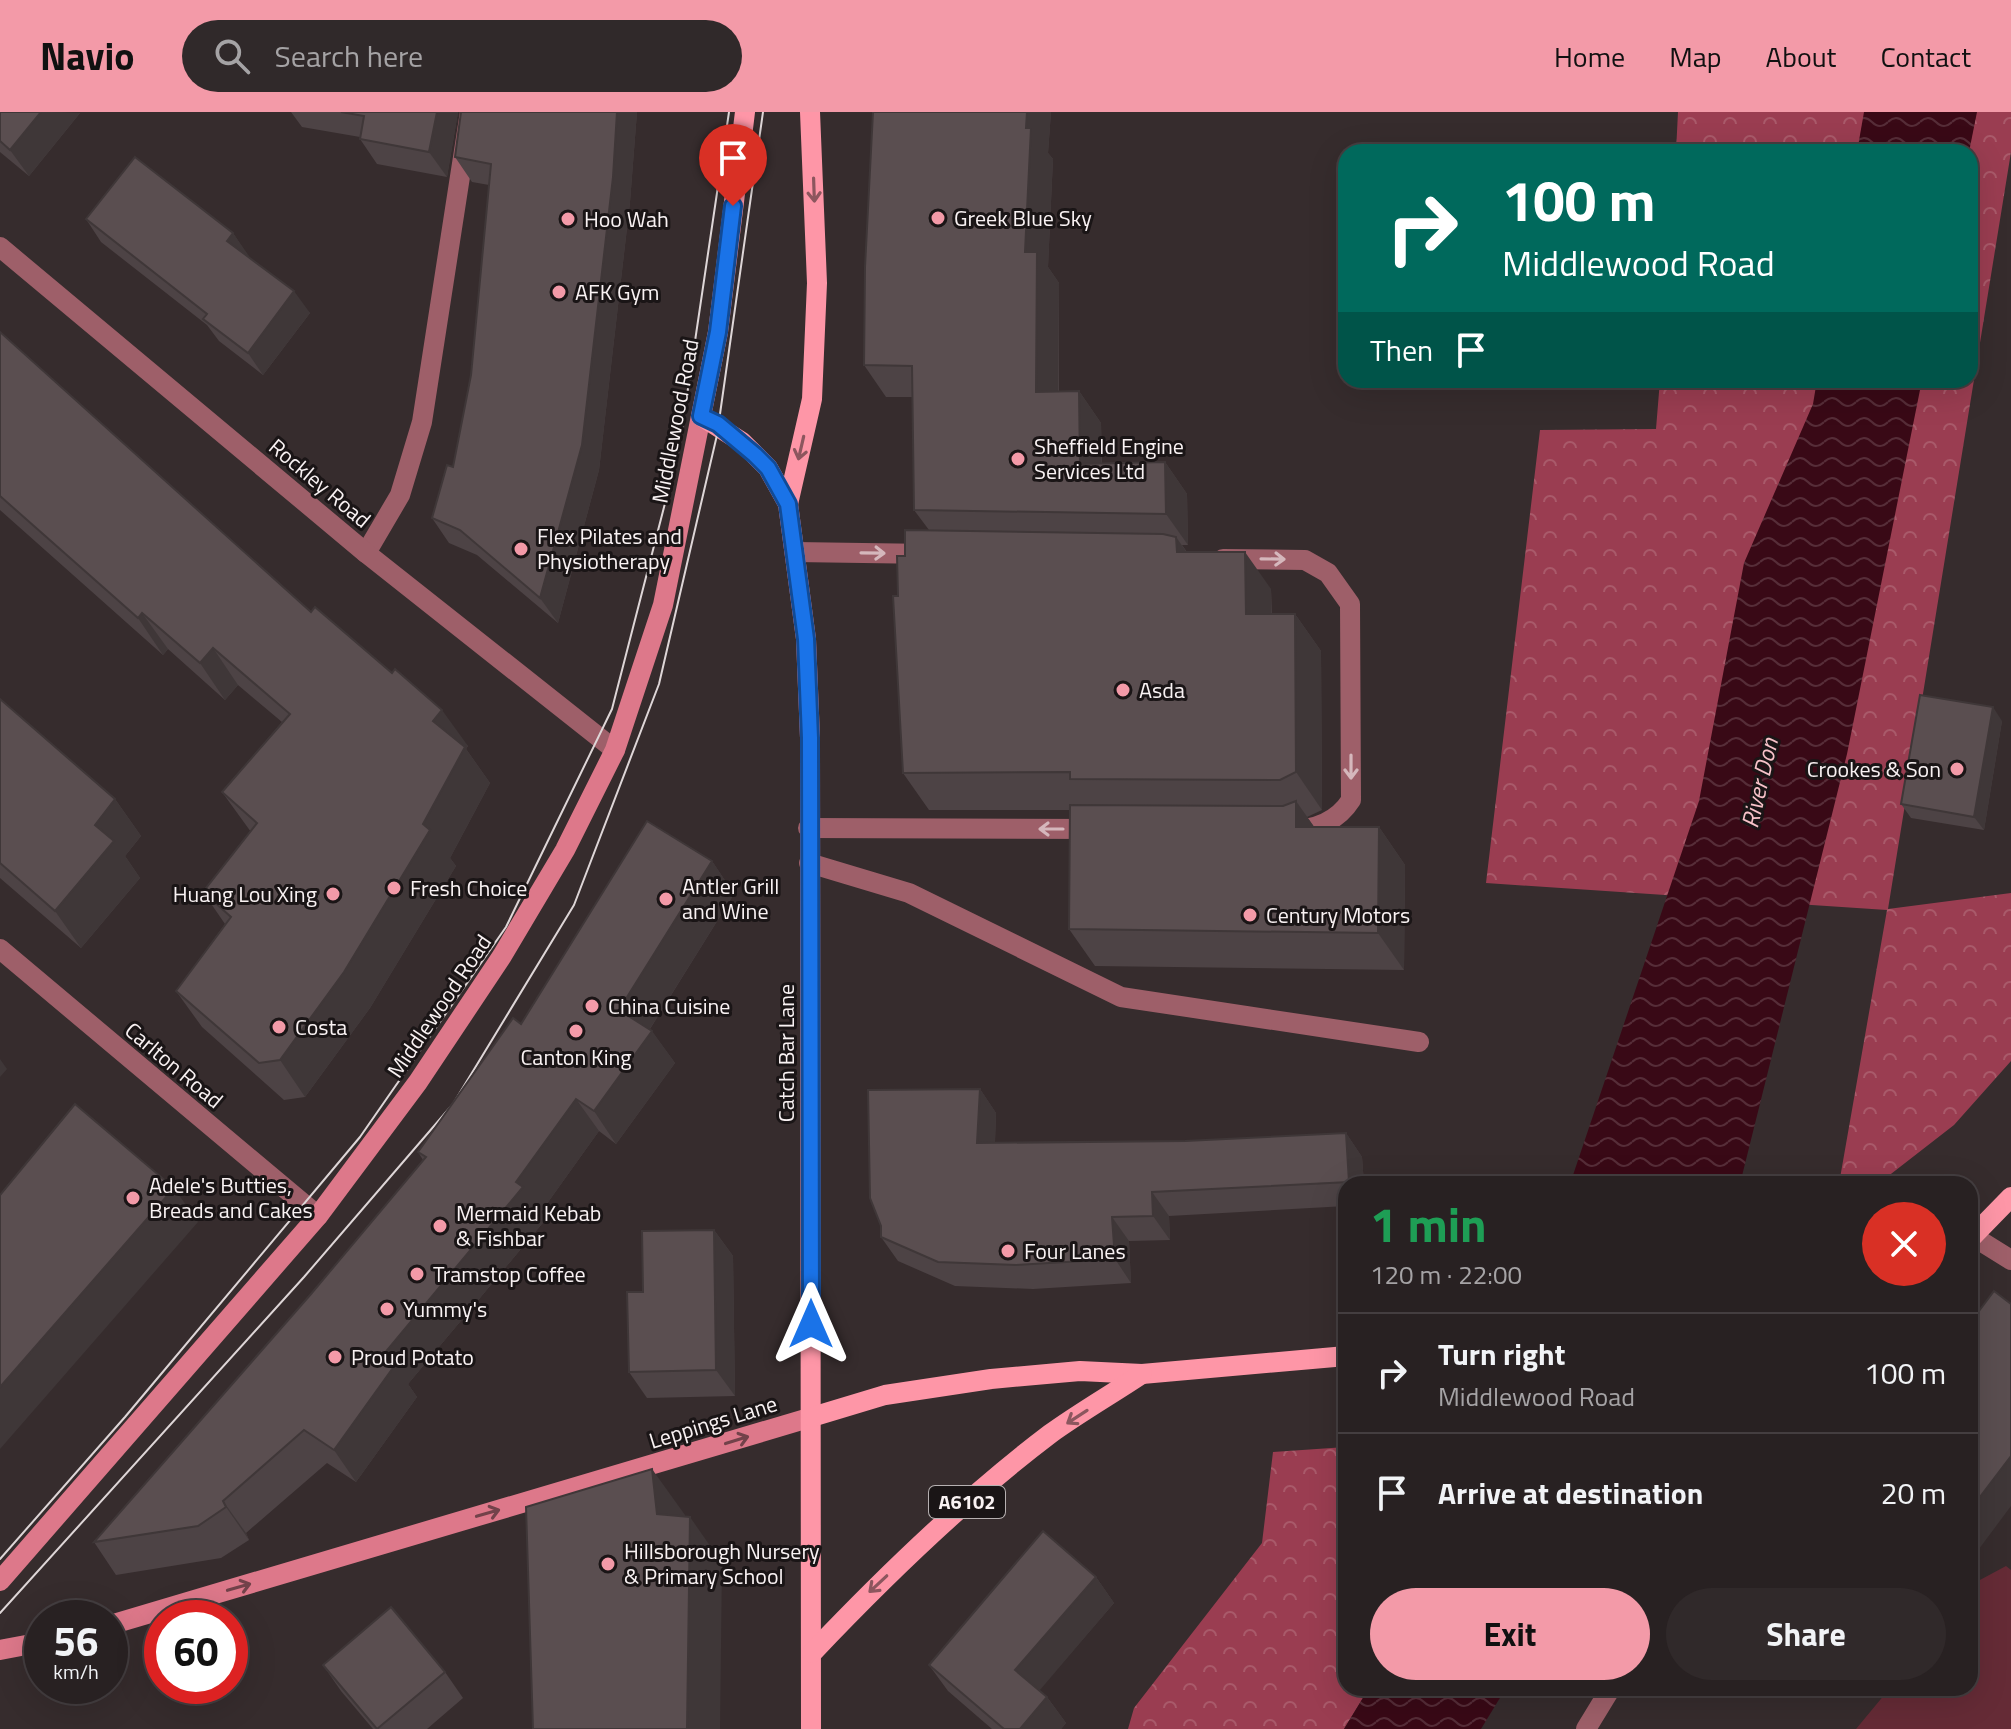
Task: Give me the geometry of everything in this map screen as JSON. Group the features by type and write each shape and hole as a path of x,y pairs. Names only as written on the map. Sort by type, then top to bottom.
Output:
{"main road":[{"name":"Middlewood Road","path":"701,416 718,332 745,112"},
{"path":"788,504 812,399 817,283 810,112"},
{"name":"Catch Bar Lane","path":"701,416 718,424 768,468 788,504 806,639 810,738 811,1729"},
{"path":"1978,1232 2011,1197"},
{"name":"Leppings Lane","path":"812,1417 885,1395 991,1379 1080,1371 1142,1374 1338,1357"},
{"name":"A6102","path":"812,1653 867,1595 979,1492 1051,1433 1142,1374"}],"street":[{"path":"366,553 400,495 422,422 470,112"},
{"name":"Rockley Road","path":"0,247 366,553 615,750"},
{"name":"Middlewood Road","path":"0,1581 318,1216 418,1082 502,956 565,850 615,750 663,605 701,416"},
{"path":"795,552 954,555"},
{"path":"1209,558 1305,560 1328,573 1350,604 1351,800 1341,815 1309,830 1262,830"},
{"path":"808,828 1121,829"},
{"path":"809,863 909,893 1121,997 1419,1042"},
{"name":"Carlton Road","path":"0,949 318,1216"},
{"path":"1978,1241 2011,1260"},
{"name":"Leppings Lane","path":"128,1620 812,1417"},
{"path":"0,1650 24,1645"},
{"path":"1586,1729 1606,1696"}],"shaded area":[{"path":"2006,1566 2011,1570 2011,1729 1856,1729 1883,1696 1978,1696 1978,1581"}],"green space":[{"path":"1678,112 2011,112 2011,152 1978,355 1978,144 1676,144"},
{"path":"1659,388 1973,388 1888,909 2011,893 2011,1061 1954,1125 1888,1176 1840,1176 1887,910 1486,883 1540,430 1656,429"},
{"path":"1338,1448 1338,1696 1364,1696 1344,1729 1128,1729 1134,1708 1262,1543 1273,1452"}],"water":[{"path":"1864,112 1977,112 1971,144 1858,144"},
{"name":"River Don","path":"1816,388 1920,388 1847,754 1742,1176 1573,1176 1699,801 1744,563 1813,404"},
{"path":"1364,1696 1501,1696 1481,1729 1344,1729"}],"building":[{"path":"0,112 41,112 10,150 0,141"},
{"path":"341,112 437,112 429,152 360,139 364,116"},
{"path":"461,112 617,112 613,177 582,445 540,598 460,530 432,518 447,465 453,467 471,375 491,164 455,157"},
{"path":"873,112 1027,112 1026,128 1031,128 1025,252 1037,252 1036,392 1079,391 1080,464 1165,462 1166,514 914,510 912,366 864,365 865,267"},
{"path":"135,157 233,233 227,241 294,291 248,353 203,319 207,314 86,219"},
{"path":"0,332 311,612 315,607 392,673 395,669 442,710 433,721 465,747 423,824 430,830 344,972 280,1060 259,1063 176,991 231,917 203,892 257,823 222,792 290,714 213,648 200,663 142,613 138,618 0,496"},
{"name":"Asda","path":"905,530 1163,534 1176,537 1177,552 1245,552 1246,614 1295,614 1296,772 1280,780 1070,779 1070,772 903,773 893,596 898,596 897,556 905,556"},
{"name":"Crookes & Son","path":"1920,695 1993,707 1974,817 1901,804"},
{"path":"0,699 115,799 95,825 114,841 55,911 0,863"},
{"path":"1296,801 1296,827 1379,827 1378,933 1069,929 1070,805 1283,806"},
{"path":"647,821 712,861 619,1010 652,1031 594,1111 576,1099 516,1182 523,1187 383,1355 395,1365 334,1450 304,1430 223,1501 226,1507 198,1526 94,1542 426,1157 418,1152 513,1018 521,1024"},
{"path":"980,1089 977,1143 1185,1141 1346,1133 1349,1176 1338,1176 1338,1183 1152,1192 1153,1216 1112,1217 1115,1259 1016,1265 938,1262 881,1237 881,1226 870,1198 868,1090"},
{"path":"75,1104 174,1188 0,1387 0,1195"},
{"path":"714,1230 716,1370 629,1372 627,1292 643,1292 642,1231"},
{"path":"1994,1291 2011,1304 2011,1456 1978,1499 1978,1312"},
{"path":"652,1469 657,1514 690,1517 687,1729 533,1729 526,1507"},
{"path":"1043,1531 1096,1577 1015,1670 1047,1697 1020,1729 1004,1729 929,1665"},
{"path":"391,1607 445,1672 377,1729 323,1665"}],"tram line":[{"path":"0,1559 125,1417 360,1137 506,927 612,709 679,449 729,112"},
{"path":"0,1613 304,1277 453,1104 574,905 659,684 717,435 763,112"}],"place":[{"name":"Greek Blue Sky","path":"938,218"},
{"name":"Hoo Wah","path":"568,219"},
{"name":"AFK Gym","path":"559,292"},
{"name":"Sheffield Engine Services Ltd","path":"1018,459"},
{"name":"Flex Pilates and Physiotherapy","path":"521,549"},
{"name":"Asda","path":"1123,690"},
{"name":"Crookes & Son","path":"1957,769"},
{"name":"Fresh Choice","path":"394,888"},
{"name":"Huang Lou Xing","path":"333,894"},
{"name":"Antler Grill and Wine","path":"666,899"},
{"name":"Century Motors","path":"1250,915"},
{"name":"China Cuisine","path":"592,1006"},
{"name":"Costa","path":"279,1027"},
{"name":"Canton King","path":"576,1031"},
{"name":"Adele's Butties, Breads and Cakes","path":"133,1198"},
{"name":"Mermaid Kebab & Fishbar","path":"440,1226"},
{"name":"Four Lanes","path":"1008,1251"},
{"name":"Tramstop Coffee","path":"417,1274"},
{"name":"Yummy's","path":"387,1309"},
{"name":"Proud Potato","path":"335,1357"},
{"name":"Hillsborough Nursery & Primary School","path":"608,1564"}],"route":[{"path":"733,206 718,332 701,416 742,442 768,468 788,504 806,639 805,691 810,738 811,1324"}]}
